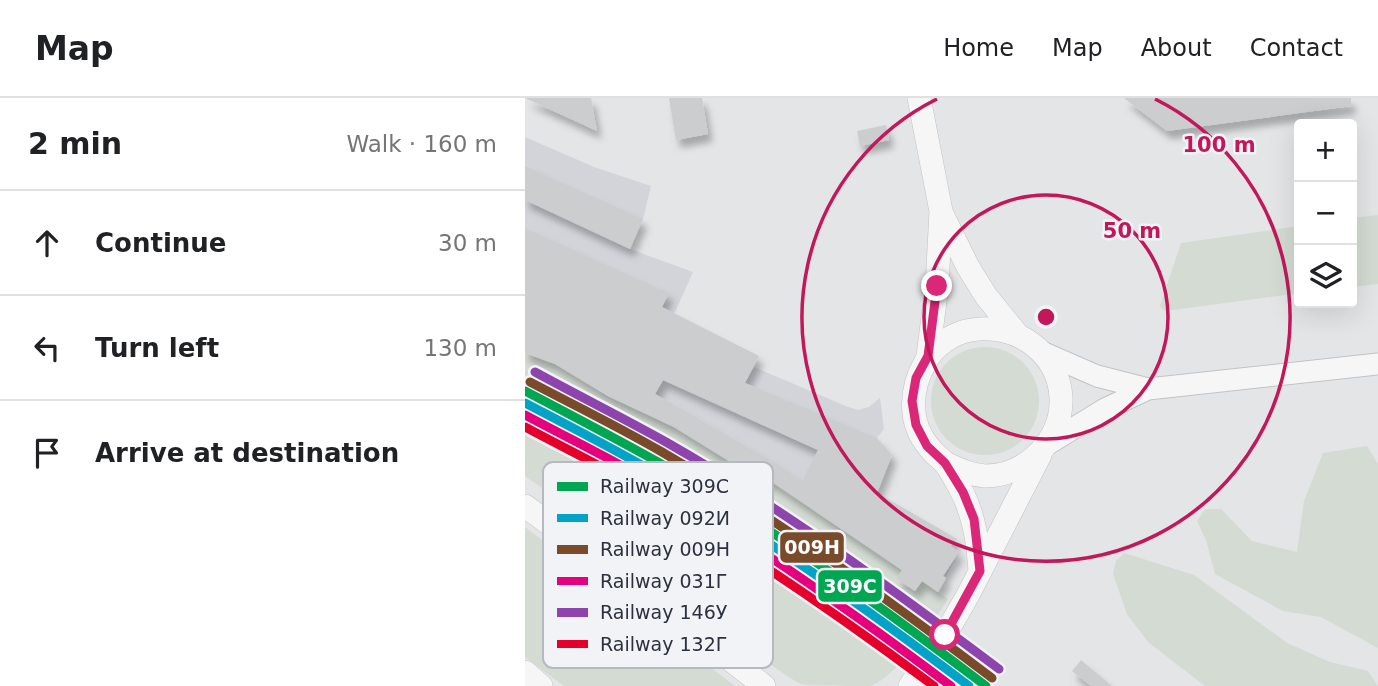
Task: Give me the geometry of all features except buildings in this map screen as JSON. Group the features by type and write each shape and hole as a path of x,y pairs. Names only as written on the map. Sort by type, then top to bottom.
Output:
{"main road":[{"path":"919,98 941,211 937,286 928,356"},
{"path":"941,211 968,267 986,296 1016,333"},
{"path":"892,686 916,676 945,635 980,571 1058,422 1061,397 1055,373 1042,352 1016,333 992,327 968,330 946,340 928,356 916,378 912,401 916,425 927,446 945,463 963,492 974,519 980,571"},
{"path":"1042,352 1097,376 1148,389"},
{"path":"945,463 964,472 984,476 1005,473 1025,465 1044,448 1105,409 1148,389 1378,364"},
{"path":"525,506 543,519"},
{"path":"741,668 764,686"}],"shaded area":[{"path":"525,137 594,167 651,186 643,219 630,249 693,272 668,328 752,370 754,367 848,407 858,410 869,407 880,398 884,429 877,438 862,484 957,539 952,546 959,552 938,592 922,582 915,591 897,579 902,570 773,489 773,462 730,462 674,427 525,353"},
{"path":"1378,215 1378,284 1357,286 1357,217"},
{"path":"1294,227 1294,294 1165,311 1160,306 1181,243"},
{"path":"985,347 1006,351 1023,363 1035,380 1039,401 1035,422 1023,439 1006,451 985,455 964,451 947,439 935,422 931,401 935,380 947,363 964,351"},
{"path":"525,353 555,364 608,396 674,427 730,462 543,462 543,488 525,476"},
{"path":"1367,446 1378,464 1378,648 1321,617 1283,611 1215,574 1206,540 1197,521 1205,509 1221,509 1252,541 1297,552 1304,501 1323,453"},
{"path":"773,483 902,570 897,579 915,591 922,581 948,599 902,661 891,673 870,686 805,685 773,666"},
{"path":"525,527 543,541 543,668 711,668 735,686 564,686 525,657"},
{"path":"1124,553 1194,575 1287,643 1330,662 1368,671 1378,686 1205,686 1148,642 1127,614 1113,574 1116,561"}],"rail line":[{"name":"146У","path":"535,372 700,462"},
{"name":"009Н","path":"530,382 678,462"},
{"name":"309С","path":"525,391 658,462"},
{"name":"092И","path":"525,403 636,462"},
{"name":"031Г","path":"525,415 613,462"},
{"name":"132Г","path":"525,427 591,462"},
{"name":"146У","path":"773,508 877,579 999,669"},
{"name":"009Н","path":"773,521 992,678"},
{"name":"309С","path":"773,533 866,597 986,686"},
{"name":"092И","path":"773,545 969,686"},
{"name":"031Г","path":"773,559 951,686"},
{"name":"132Г","path":"773,572 934,686"}],"route":[{"path":"937,286 928,356 916,378 912,401 916,425 927,446 945,463 963,492 974,519 980,571 945,635"}]}
